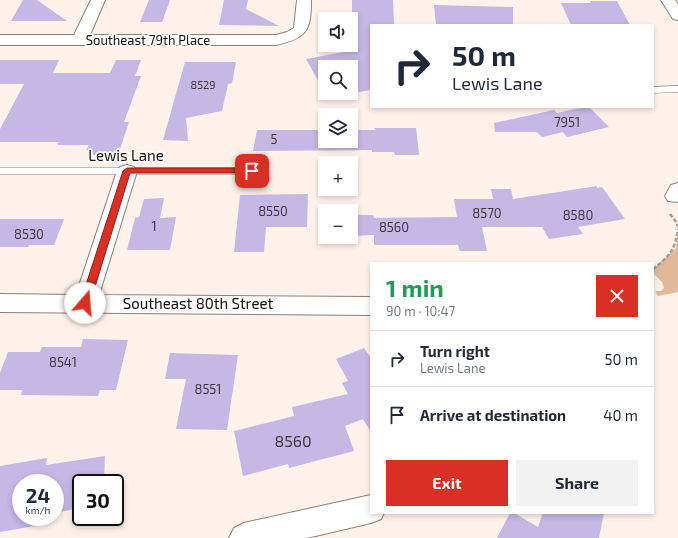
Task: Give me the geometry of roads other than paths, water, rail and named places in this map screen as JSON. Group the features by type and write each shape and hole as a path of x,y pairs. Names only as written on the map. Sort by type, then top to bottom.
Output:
{"street":[{"path":"80,40 98,0"},
{"name":"Southeast 79th Place","path":"0,40 276,40 295,35 301,30 303,23 304,0"},
{"path":"668,0 678,16"},
{"path":"85,303 127,171"},
{"name":"Southeast 80th Street","path":"0,303 370,306"},
{"path":"244,538 282,528 370,509"}],"lane":[{"path":"654,90 678,89"},
{"name":"Lewis Lane","path":"0,171 252,171"}]}
